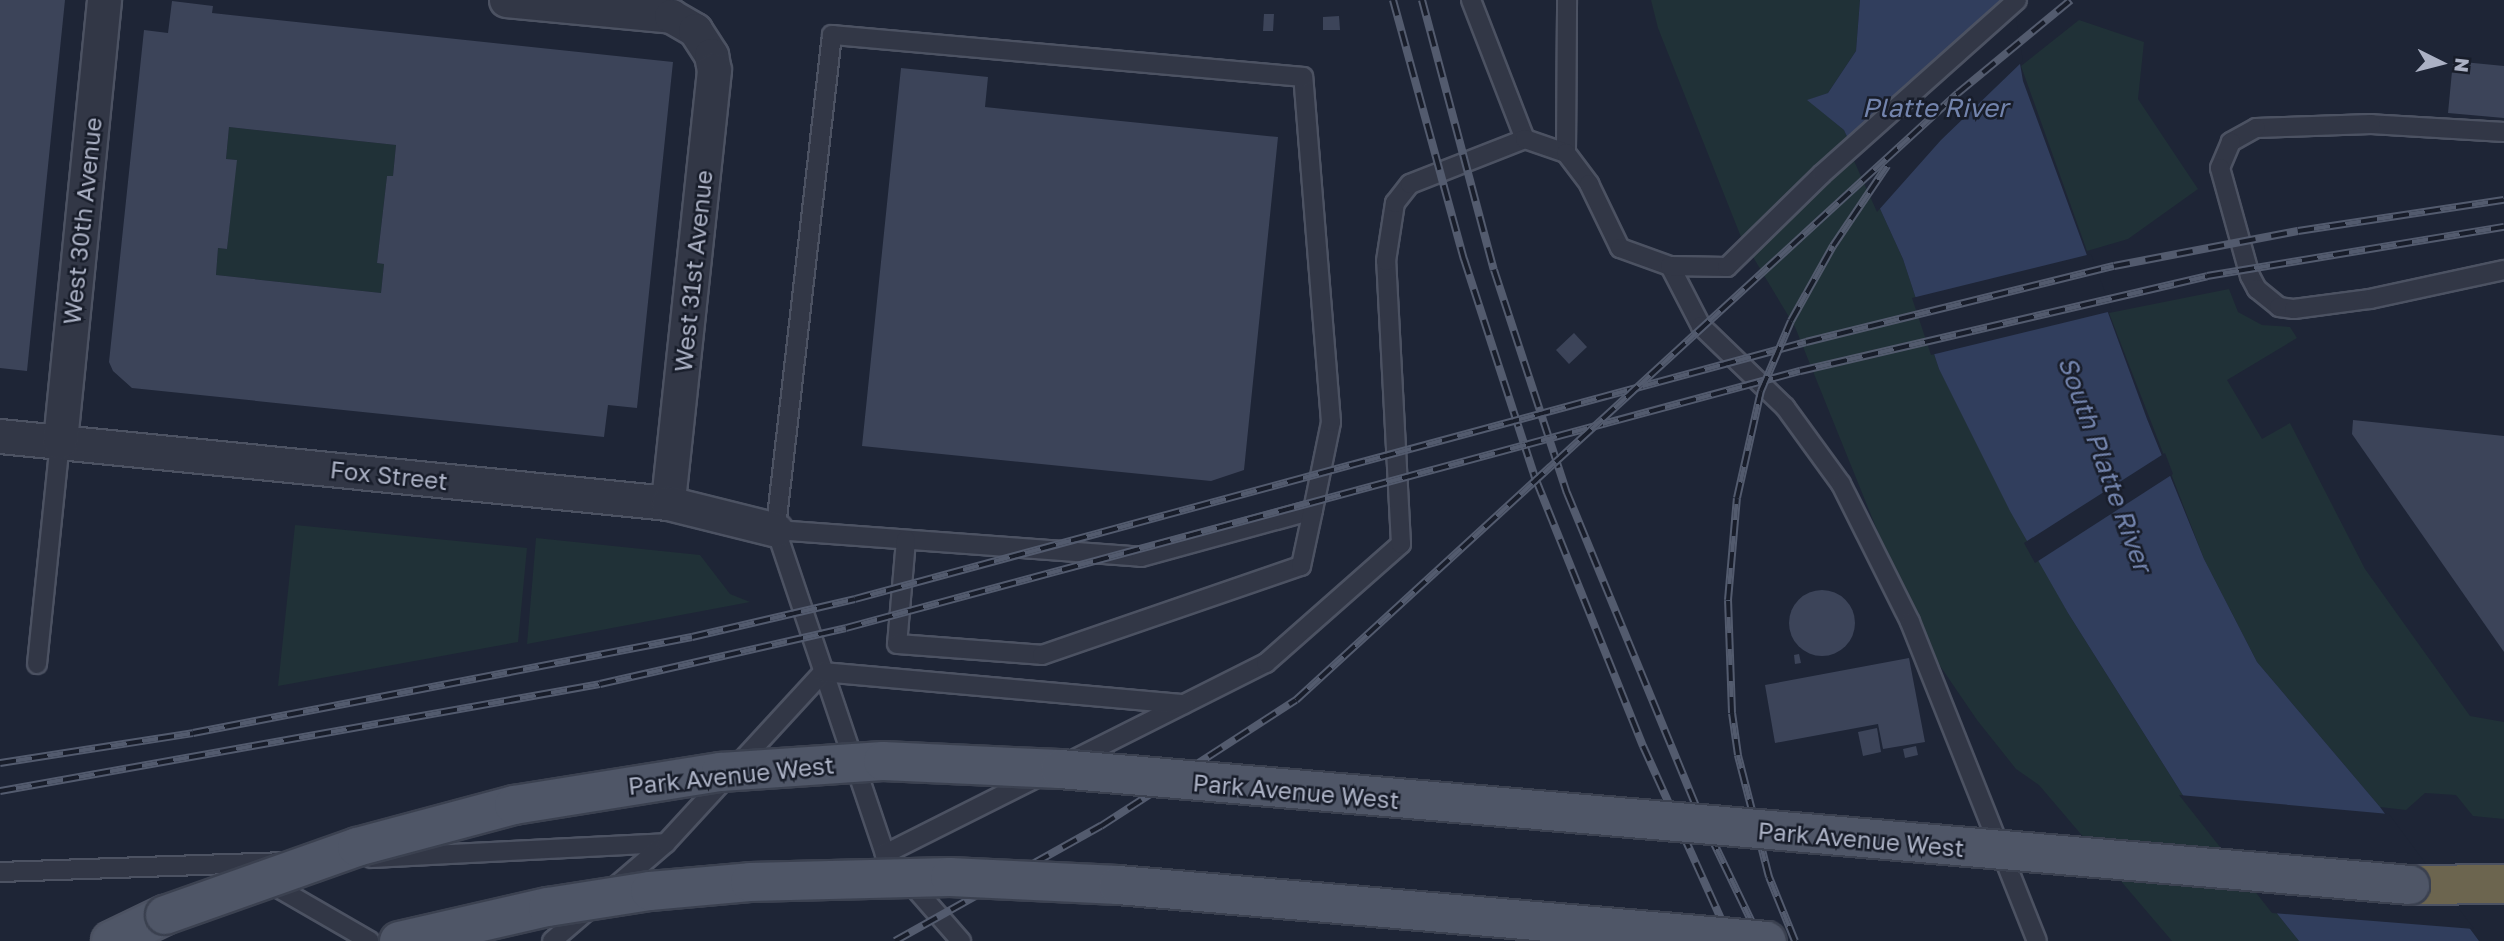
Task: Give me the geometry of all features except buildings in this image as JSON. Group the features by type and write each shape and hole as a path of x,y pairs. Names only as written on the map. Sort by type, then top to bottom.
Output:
{"highway":[{"path":"2410,884 2504,884"}],"main road":[{"name":"Park Avenue West","path":"111,941 261,878 357,847 514,805 721,772 883,761 1060,769 2410,884 2504,895"},
{"path":"399,941 548,907 650,891 750,882 950,877 1118,885 1767,941"}],"street":[{"name":"West 30th Avenue","path":"60,441 104,0"},
{"name":"West 31st Avenue","path":"506,0 671,16 705,40 714,70 668,503"},
{"name":"Fox Street","path":"0,436 668,503 776,530"}],"lane":[{"path":"1471,0 1525,139"},
{"path":"1566,153 1567,0"},
{"path":"885,854 1266,663 1401,544 1386,261 1395,203 1410,184 1525,139 1566,153 1589,184 1620,248 1670,266 1727,267 2017,0"},
{"path":"906,540 897,644 1042,655 1301,566 1331,422 1303,77 832,35 776,530 885,854 961,941"},
{"path":"2504,132 2371,124 2256,128 2231,142 2220,168 2250,276 2262,295 2279,307 2294,309 2371,299 2504,270"},
{"path":"1670,266 1701,326 1785,407 1841,485 1910,622 2037,941"},
{"path":"37,664 60,441"},
{"path":"776,530 1141,557 1313,510"},
{"path":"823,672 1184,704"},
{"path":"552,941 666,843 823,672"},
{"path":"0,872 666,843"},
{"path":"236,863 370,941"}],"shaded area":[{"path":"1651,0 1860,0 1856,51 1828,93 1808,100 1844,130 1903,259 1939,369 2068,613 2184,797 2299,941 2172,941 2039,785 2016,769 1977,720 1934,657 1907,604 1795,327 1741,237 1658,28"},
{"path":"2079,20 2144,42 2138,99 2198,189 2128,239 2087,251 2021,66"},
{"path":"229,127 396,145 393,176 387,176 377,263 384,264 381,293 216,275 218,248 227,249 236,160 226,159"},
{"path":"2229,289 2238,312 2262,325 2290,327 2297,338 2227,380 2262,439 2290,423 2365,569 2470,716 2504,722 2504,819 2473,816 2456,795 2425,793 2406,810 2380,807 2257,662 2204,559 2109,313"},
{"path":"295,525 527,548 518,642 278,686"},
{"path":"536,538 700,555 730,594 750,602 527,644"}],"water":[{"name":"Platte River","path":"1860,0 2009,0 2023,81 2147,419 2204,559 2257,662 2380,807 2479,941 2299,941 2184,797 2068,613 2010,511 1939,369 1903,259 1844,130 1807,100 1828,93 1856,51"}],"pier":[{"path":"2013,0 2023,61 1941,140 1877,212 1846,143"},
{"path":"2091,254 2112,311 1931,355 1912,298"},
{"path":"2165,453 2173,474 2035,563 2024,543"},
{"path":"2179,795 2389,814 2474,929 2272,913"}],"railway":[{"path":"1393,0 1464,259 1536,480 1643,746 1731,941"},
{"path":"1422,0 1494,270 1567,493 1696,806 1761,941"},
{"path":"895,941 1101,826 1296,700 1958,93 2071,0"},
{"path":"1795,941 1769,877 1738,755 1732,713 1728,600 1737,498 1761,391 1791,321 1833,246 1887,166"},
{"path":"0,763 193,733 692,637 855,599 1806,342 2114,266 2298,231 2504,200"},
{"path":"0,791 600,684 846,628 1800,371 2207,276 2504,227"}],"water label":[{"name":"South Platte River","path":"2105,464"}]}
